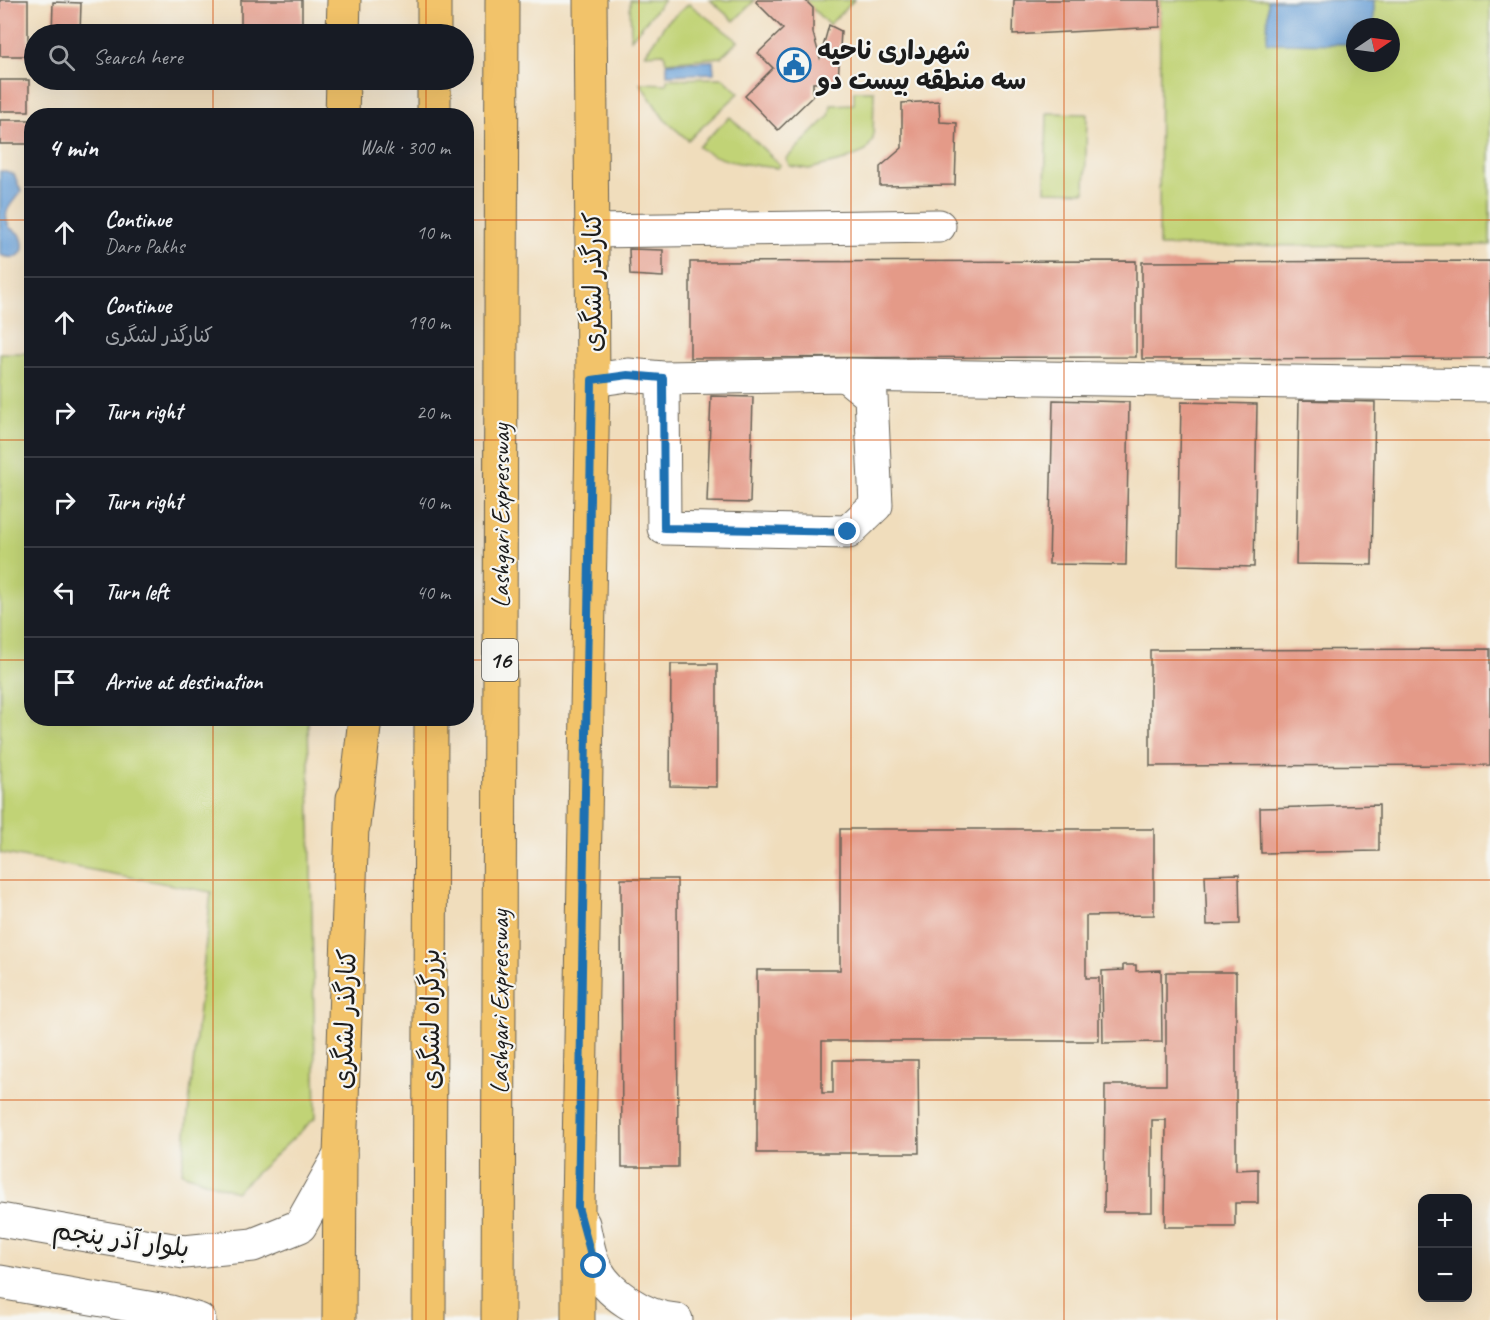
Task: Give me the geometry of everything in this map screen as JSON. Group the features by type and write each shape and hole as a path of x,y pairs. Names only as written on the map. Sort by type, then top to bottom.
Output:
{"main road":[{"path":"344,0 344,24"},
{"path":"434,0 434,24"},
{"name":"Lashgari Expressway","path":"498,1320 502,0"},
{"name":"کنارگذر لشگری","path":"578,1320 592,380 590,0"},
{"path":"342,108 343,90"},
{"name":"کنارگذر لشگری","path":"339,1320 340,1155 353,826 351,726"},
{"path":"353,826 364,726"},
{"name":"بزرگراه لشگری","path":"429,1320 431,726"}],"street":[{"path":"592,231 939,226"},
{"path":"592,380 628,375 663,378 844,375 1490,385"},
{"path":"663,378 664,528 848,532 876,505 871,396 844,375"},
{"name":"بلوار آذر پنجم","path":"0,1220 184,1252 253,1245 300,1226 340,1155"},
{"path":"578,1207 594,1266 615,1293 634,1307 666,1319 676,1320"},
{"path":"0,1282 171,1312 199,1320"}],"green space":[{"path":"630,0 664,0 631,39"},
{"path":"710,0 755,0 734,21"},
{"path":"804,0 854,0 829,25"},
{"path":"1160,0 1490,0 1490,245 1159,246"},
{"path":"689,4 738,41 721,57 666,62 664,53 645,54 666,23"},
{"path":"723,78 739,93 688,140 664,119 640,83 667,84 667,79"},
{"path":"854,91 874,91 873,139 866,151 845,160 809,169 790,166 786,159 829,116 831,105 854,104"},
{"path":"1047,113 1087,114 1085,192 1045,191"},
{"path":"730,117 780,165 777,168 726,160 698,147"},
{"path":"0,353 24,353 24,726 308,726 316,1117 236,1192 182,1173 211,892 0,853"}],"water":[{"path":"1268,0 1374,0 1374,18 1346,18 1346,44 1267,43"},
{"path":"713,61 714,73 667,75 667,63"},
{"path":"0,171 14,174 21,191 11,204 6,216 10,228 20,234 23,246 20,254 12,257 0,255"}],"building":[{"path":"0,0 28,0 28,24 24,24 24,56 0,56"},
{"path":"241,0 302,0 302,24 241,24"},
{"path":"757,0 805,0 813,8 813,33 820,58 829,25 841,31 838,82 813,83 813,96 778,130 745,96 773,68 758,53 783,29 756,2"},
{"path":"1014,0 1160,0 1160,27 1013,35"},
{"path":"53,2 81,3 80,24 52,24"},
{"path":"0,80 24,80 24,90 29,90 29,108 24,108 24,111 0,111"},
{"path":"939,101 940,122 957,123 955,185 880,186 880,167 902,148 902,103"},
{"path":"0,120 24,120 24,144 0,144"},
{"path":"629,249 663,250 663,277 630,275"},
{"path":"1136,261 1136,357 690,358 690,262"},
{"path":"1490,261 1490,358 1142,359 1142,262"},
{"path":"711,396 753,397 750,503 707,502"},
{"path":"1053,400 1129,402 1126,565 1049,564"},
{"path":"1299,400 1375,402 1372,565 1296,564"},
{"path":"1181,402 1257,404 1254,567 1178,565"},
{"path":"1490,649 1490,765 1150,766 1150,650"},
{"path":"671,664 717,664 717,787 670,786"},
{"path":"1379,805 1379,851 1261,853 1260,808"},
{"path":"840,829 1154,829 1154,915 1086,916 1086,978 1099,978 1099,1041 822,1041 822,1093 833,1093 833,1060 918,1060 919,1153 757,1153 757,970 840,970"},
{"path":"1239,874 1240,924 1207,925 1205,875"},
{"path":"621,879 677,879 678,1167 622,1167"},
{"path":"1123,965 1136,965 1136,971 1161,970 1162,1042 1103,1043 1102,971 1123,970"},
{"path":"1166,972 1236,972 1236,1170 1258,1169 1258,1203 1235,1203 1235,1227 1165,1227 1166,1120 1152,1120 1152,1212 1104,1212 1105,1085 1166,1085"}],"place":[{"name":"شهرداری ناحیه سه منطقه بیست دو","path":"794,65"}],"route":[{"path":"594,1266 578,1207 592,380 628,375 663,378 664,528 848,532"}]}
